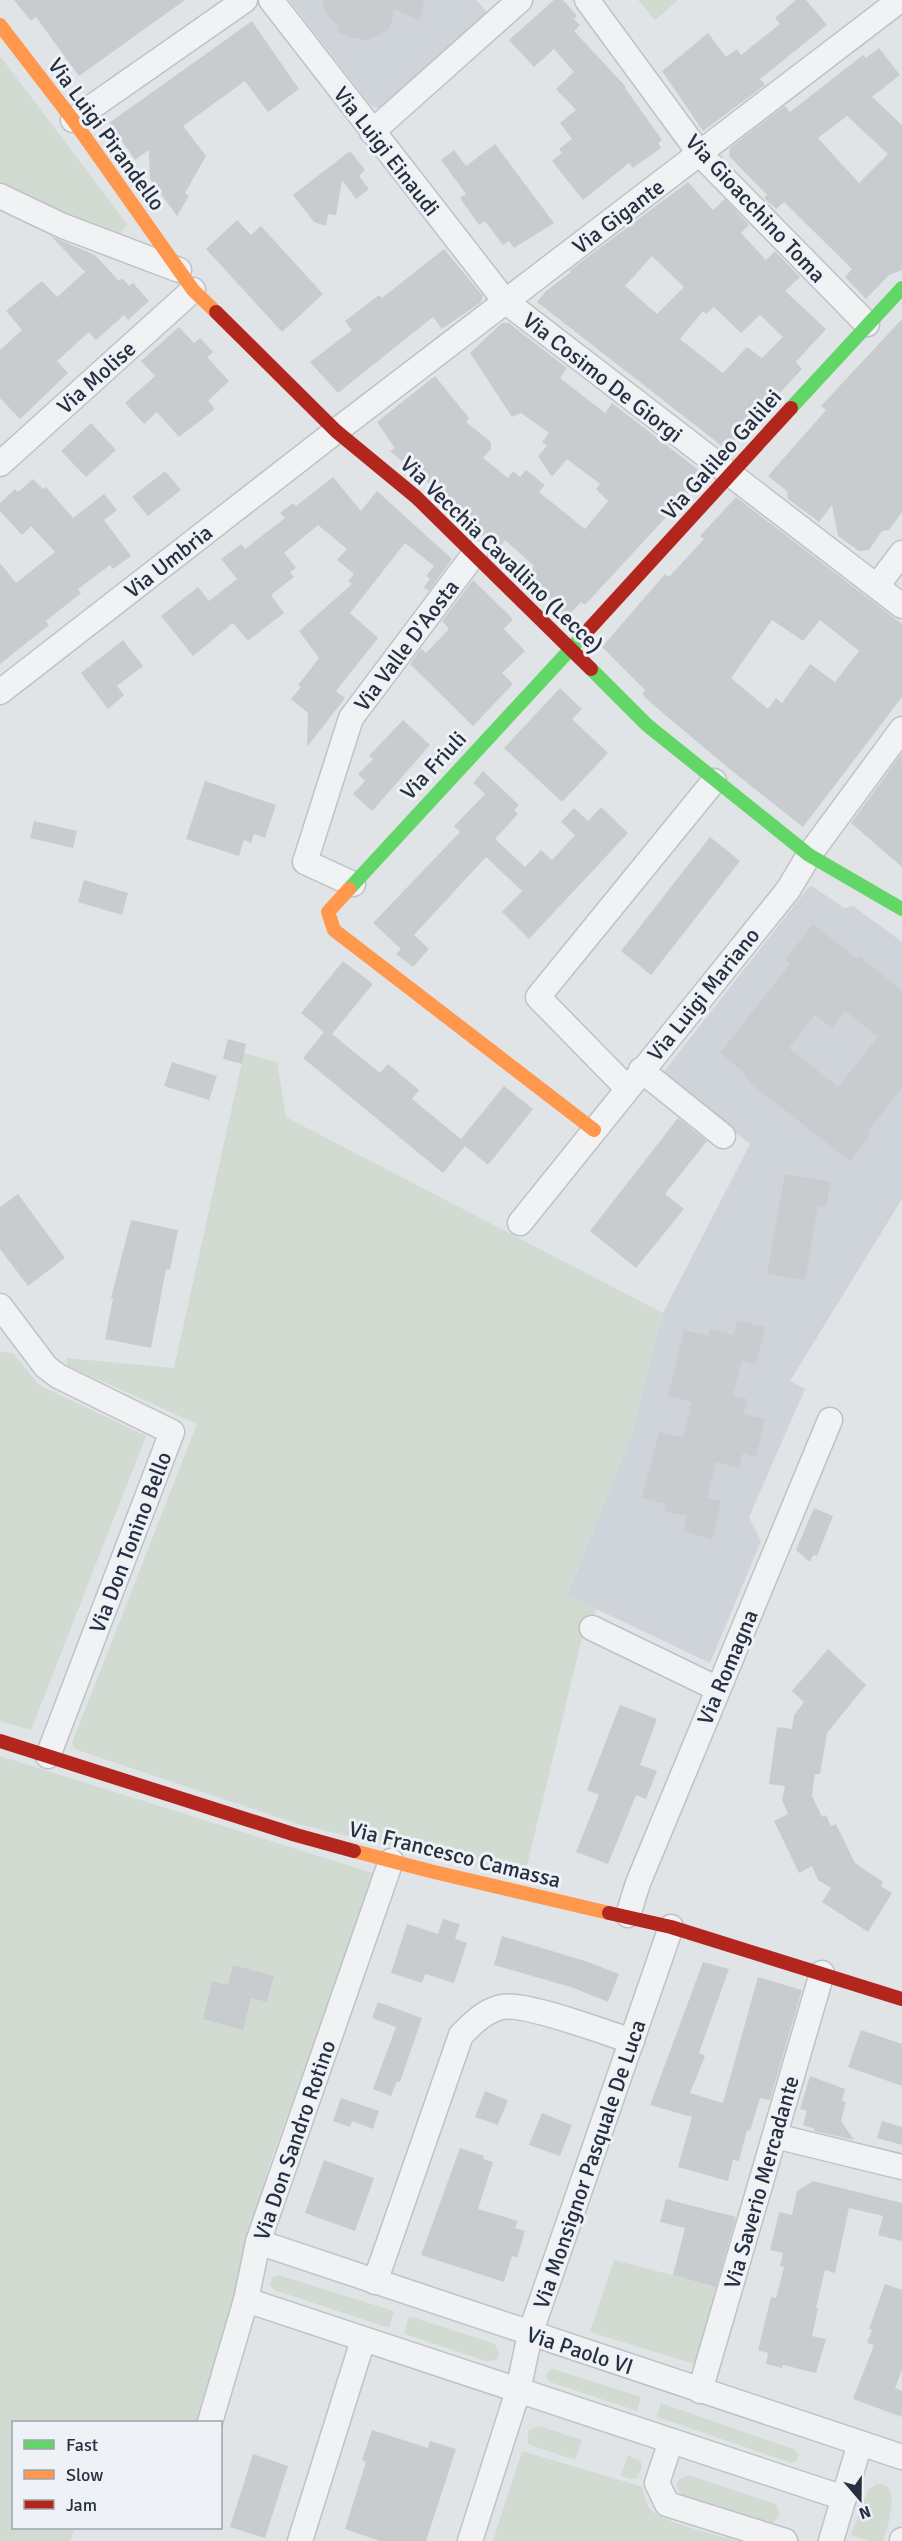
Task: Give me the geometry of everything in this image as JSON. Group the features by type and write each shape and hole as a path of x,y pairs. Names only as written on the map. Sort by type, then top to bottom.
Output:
{"street":[{"path":"73,120 245,0"},
{"name":"Via Luigi Einaudi","path":"271,0 504,301"},
{"name":"Via Gioacchino Toma","path":"587,0 700,154 867,324"},
{"name":"Via Gigante","path":"336,431 900,0"},
{"path":"372,132 516,1"},
{"name":"Via Luigi Pirandello","path":"0,25 73,120 179,270"},
{"path":"0,196 16,206 63,226 179,270"},
{"name":"Via Vecchia Cavallino (Lecce)","path":"179,270 193,290 336,431 416,496 647,725 809,855 902,909"},
{"name":"Via Galileo Galilei","path":"570,648 902,288"},
{"name":"Via Molise","path":"0,464 193,290"},
{"name":"Via Cosimo De Giorgi","path":"504,301 902,606"},
{"name":"Via Umbria","path":"0,692 336,431"},
{"name":"Via Valle D'Aosta","path":"353,884 305,862 351,718 475,553"},
{"path":"876,586 902,553"},
{"name":"Via Friuli","path":"570,648 328,912 334,930 594,1130"},
{"name":"Via Luigi Mariano","path":"520,1223 788,890 809,855 902,729"},
{"path":"714,781 538,997 634,1079 723,1136"},
{"name":"Via Don Tonino Bello","path":"0,1306 52,1372 172,1432 48,1756"},
{"name":"Via Romagna","path":"628,1916 638,1883 830,1420"},
{"path":"592,1628 718,1689"},
{"name":"Via Francesco Camassa","path":"0,1742 296,1835 528,1895 671,1927 902,1999"},
{"name":"Via Don Sandro Rotino","path":"210,2421 246,2300 258,2242 391,1861"},
{"name":"Via Monsignor Pasquale De Luca","path":"470,2541 518,2391 530,2334 671,1927"},
{"name":"Via Saverio Mercadante","path":"700,2391 822,1973"},
{"path":"375,2282 461,2035 478,2017 503,2006 524,2007 632,2041"},
{"path":"775,2136 902,2167"},
{"name":"Via Paolo VI","path":"258,2242 902,2457"},
{"path":"246,2300 843,2498"},
{"path":"300,2541 363,2340"},
{"path":"670,2441 657,2483 667,2504 785,2541"},
{"path":"839,2539 843,2498 860,2443"}],"shaded area":[{"path":"289,0 476,0 489,14 388,105 378,108 371,106"},
{"path":"638,0 678,0 655,20"},
{"path":"0,56 127,224 118,237 0,188"},
{"path":"812,886 844,908 853,906 902,942 902,1199 790,1381 805,1389 749,1517 761,1541 710,1663 567,1595 632,1433 663,1313 750,1144 662,1074 808,888"},
{"path":"244,1053 277,1062 286,1117 663,1313 632,1433 567,1594 597,1609 581,1642 524,1878 298,1824 74,1749 72,1743 197,1424 68,1366 66,1358 174,1368"},
{"path":"0,1352 13,1353 39,1385 146,1436 31,1730 0,1721"},
{"path":"0,1756 376,1874 269,2166 199,2421 12,2421 12,2529 75,2529 70,2541 0,2541"},
{"path":"614,2260 718,2287 697,2365 590,2332"},
{"path":"278,2275 394,2311 389,2328 274,2290 270,2284 273,2277"},
{"path":"409,2316 495,2344 499,2354 497,2360 486,2361 404,2334"},
{"path":"553,2369 641,2397 637,2411 550,2382 546,2377 549,2370"},
{"path":"661,2403 793,2449 799,2454 797,2460 793,2463 789,2462 657,2417"},
{"path":"539,2426 582,2440 575,2460 530,2445 527,2441 529,2430"},
{"path":"522,2451 643,2487 648,2506 657,2514 691,2528 739,2541 493,2541"},
{"path":"628,2455 641,2462 642,2467 637,2478 621,2476"},
{"path":"688,2475 776,2504 780,2514 773,2523 767,2523 682,2495 676,2485 678,2480"},
{"path":"876,2484 884,2485 889,2489 891,2496 892,2505 883,2541 870,2541 851,2535 868,2490"}],"building":[{"path":"14,0 185,0 79,76 36,17 31,21"},
{"path":"322,0 424,0 420,20 394,9 390,28 367,40 338,32 339,27 325,13"},
{"path":"554,0 563,0 577,16 574,19 580,25 574,31 626,87 662,140 658,143 661,148 633,168 629,163 583,200 552,161 562,153 559,149 572,139 560,123 576,110 556,89 574,72 554,49 534,67 509,40"},
{"path":"796,0 806,0 827,25 760,79 765,85 703,131 662,71 708,33 726,57 737,49 741,55 780,24 775,18"},
{"path":"252,21 299,89 268,112 245,81 183,126 206,156 185,193 189,196 177,216 150,179 149,150 135,160 109,123"},
{"path":"879,48 900,75 872,97 902,125 902,270 889,275 866,299 845,277 852,269 784,202 776,209 764,198 767,195 729,156 730,148 783,107 785,106 790,112 863,55 866,58","holes":["847,116 888,154 859,183 818,138"]},
{"path":"495,144 554,223 514,248 509,241 503,245 485,221 479,225 460,198 466,194 441,160 454,150 466,166"},
{"path":"350,151 365,170 359,176 369,189 356,199 342,180 336,215 328,214 326,226 314,222 293,195"},
{"path":"688,182 713,210 725,199 749,225 741,233 766,260 775,251 800,277 785,291 826,329 796,362 802,369 727,450 537,302 546,291 571,272 569,271","holes":["652,256 684,287 657,314 625,286","714,307 741,333 760,315 783,337 762,358 747,347 723,373 680,339 703,311 706,314"]},
{"path":"237,220 251,235 261,226 323,294 282,332 206,249"},
{"path":"51,236 95,255 119,281 122,278 129,286 133,283 149,301 128,320 124,315 96,340 89,332 57,361 68,373 20,419 0,398 0,350 22,330 6,311 42,281 57,297 85,272"},
{"path":"444,249 483,296 481,302 442,329 433,317 338,393 310,362 352,330 345,321 379,295 382,298"},
{"path":"902,319 902,512 889,530 882,531 869,550 859,551 838,536 832,505 819,522 788,499 787,491 768,476 826,410 821,406"},
{"path":"502,323 509,323 567,368 560,378 605,413 612,403 705,475 585,605 581,602 567,617 524,577 534,566 505,540 497,550 429,484 390,451 395,448 377,422 435,376 469,418 466,422 491,442 491,449 483,458 508,478 513,471 520,477 526,470 545,485 539,492 585,529 608,501 596,489 600,484 567,459 552,477 538,456 547,446 542,442 549,433 521,413 512,417 470,353"},
{"path":"179,327 194,343 200,338 213,352 207,357 229,381 208,401 215,409 179,437 157,412 144,424 125,403 155,376 141,361"},
{"path":"91,423 116,450 86,477 61,451"},
{"path":"165,471 181,490 148,516 132,497"},
{"path":"333,477 361,511 377,491 452,559 429,591 424,587 430,579 426,576 434,566 405,543 350,613 378,638 336,691 345,698 307,747 308,713 291,699 301,687 298,685 319,658 299,631 352,584 348,581 354,574 337,560 347,549 318,525 284,553 296,568 290,572 294,577 271,595 284,613 248,641 233,623 193,656 161,616 198,587 209,601 237,579 221,559 241,544 245,549 285,518 280,513 293,503 296,506"},
{"path":"33,479 43,489 46,487 73,518 104,494 117,510 104,520 131,556 113,569 110,565 78,589 81,593 46,621 49,625 0,664 0,563 16,583 55,552 31,526 22,535 0,511 0,503 15,489 18,492"},
{"path":"736,497 902,624 902,697 803,827 651,703 642,694 645,690 602,647 665,574 669,577 704,539 700,536","holes":["772,620 803,641 820,620 859,651 835,682 810,664 782,703 776,698 768,709 731,678"]},
{"path":"473,580 513,619 504,629 525,651 502,673 513,684 473,726 410,664 421,648 426,653 449,629 442,621"},
{"path":"123,640 143,666 117,686 124,695 108,709 81,673"},
{"path":"560,688 582,709 572,719 608,753 562,802 504,748"},
{"path":"403,720 430,745 372,811 353,794 365,781 358,774 373,759 369,756"},
{"path":"902,753 902,867 851,823"},
{"path":"483,771 519,805 514,810 518,814 495,839 525,867 541,850 552,860 575,835 561,822 574,808 588,821 601,807 628,833 529,939 502,912 522,891 486,857 414,935 429,949 413,967 396,954 401,949 373,923 460,832 454,826 485,794 473,783"},
{"path":"205,781 276,805 265,838 254,834 251,843 244,840 239,856 186,839"},
{"path":"34,821 77,831 73,848 30,838"},
{"path":"710,837 740,861 651,975 621,951"},
{"path":"84,880 128,893 122,915 78,902"},
{"path":"813,924 857,959 860,957 902,991 902,1088 867,1132 871,1134 850,1161 755,1087 744,1076 746,1074 720,1053 790,964 785,960","holes":["845,1011 878,1037 838,1087 789,1048 815,1015 832,1028"]},
{"path":"343,961 373,984 332,1034 380,1073 388,1064 419,1090 412,1099 461,1139 504,1086 533,1109 488,1165 465,1146 443,1173 303,1058 324,1032 301,1013"},
{"path":"228,1039 246,1044 242,1064 223,1059"},
{"path":"172,1062 217,1076 209,1100 164,1086"},
{"path":"678,1118 707,1141 665,1194 684,1209 636,1268 590,1231"},
{"path":"785,1174 831,1182 826,1207 818,1206 805,1280 767,1274"},
{"path":"18,1194 65,1258 28,1286 0,1249 0,1207"},
{"path":"131,1220 178,1230 170,1270 166,1269 151,1348 105,1339 113,1299 111,1298"},
{"path":"737,1320 765,1327 756,1364 742,1360 733,1396 747,1399 743,1414 765,1419 756,1457 743,1453 739,1468 716,1462 707,1498 721,1501 712,1539 683,1531 687,1516 664,1511 666,1504 642,1498 659,1432 683,1438 692,1402 668,1396 684,1330 708,1336 710,1329 733,1335"},
{"path":"814,1508 833,1516 817,1556 813,1555 810,1562 796,1550"},
{"path":"828,1649 866,1685 827,1733 820,1774 815,1774 812,1796 822,1817 826,1815 831,1826 836,1824 855,1863 883,1882 881,1886 892,1893 868,1932 822,1902 831,1888 818,1880 812,1866 799,1873 774,1821 788,1814 782,1800 785,1786 769,1784 777,1727 792,1729 794,1715 804,1702 792,1691"},
{"path":"620,1705 657,1719 640,1765 657,1771 646,1799 636,1795 608,1864 576,1852 599,1795 587,1790"},
{"path":"443,1919 460,1924 455,1939 467,1943 454,1983 425,1974 422,1983 391,1973 407,1924 438,1934"},
{"path":"502,1936 585,1961 619,1974 608,2002 574,1988 494,1965"},
{"path":"703,1962 729,1969 699,2053 705,2056 690,2093 723,2103 758,1977 802,1990 770,2100 760,2098 750,2131 747,2130 739,2161 733,2160 728,2181 678,2167 692,2117 650,2105"},
{"path":"233,1965 274,1976 267,2002 251,1998 243,2030 203,2019 212,1981 228,1985"},
{"path":"378,2002 422,2018 400,2082 397,2081 391,2096 373,2089 396,2027 372,2018"},
{"path":"861,2030 902,2044 902,2086 848,2067"},
{"path":"810,2076 845,2089 842,2101 846,2102 841,2121 854,2140 814,2131 815,2129 803,2125 807,2111 800,2109"},
{"path":"485,2091 508,2100 498,2125 475,2117"},
{"path":"341,2098 379,2111 373,2129 352,2121 350,2127 333,2121"},
{"path":"542,2113 572,2125 560,2156 529,2145"},
{"path":"882,2121 902,2127 902,2145 877,2138"},
{"path":"460,2148 484,2156 483,2159 493,2162 478,2209 518,2221 515,2228 525,2231 517,2258 512,2256 504,2282 421,2255"},
{"path":"324,2160 374,2178 355,2231 305,2213"},
{"path":"813,2181 902,2203 902,2241 878,2235 883,2216 849,2208 835,2273 825,2270 816,2308 818,2308 812,2336 826,2339 816,2373 783,2365 782,2368 766,2364 768,2353 758,2350 771,2297 776,2298 784,2267 780,2266 783,2253 770,2250 779,2212 792,2215 797,2191"},
{"path":"666,2199 736,2217 716,2287 673,2275 685,2228 660,2222"},
{"path":"885,2284 902,2290 902,2370 895,2388 902,2391 902,2417 853,2399 874,2345 867,2343 872,2330 869,2329"},
{"path":"372,2430 428,2448 430,2441 456,2449 426,2541 380,2541 345,2529 366,2462 362,2460"},
{"path":"253,2454 288,2466 265,2538 230,2527"}],"traffic: fast":[{"path":"791,408 902,288"},
{"path":"349,889 590,628"},
{"path":"591,669 647,725 809,855 902,909"}],"traffic: slow":[{"path":"0,25 73,120 193,290 216,312"},
{"path":"349,889 328,912 334,930 594,1130"},
{"path":"354,1851 609,1913"}],"traffic: jam":[{"path":"216,312 336,431 416,497 591,669"},
{"path":"590,628 791,408"},
{"path":"0,1741 296,1835 354,1851"},
{"path":"609,1913 671,1927 902,1999"}]}
